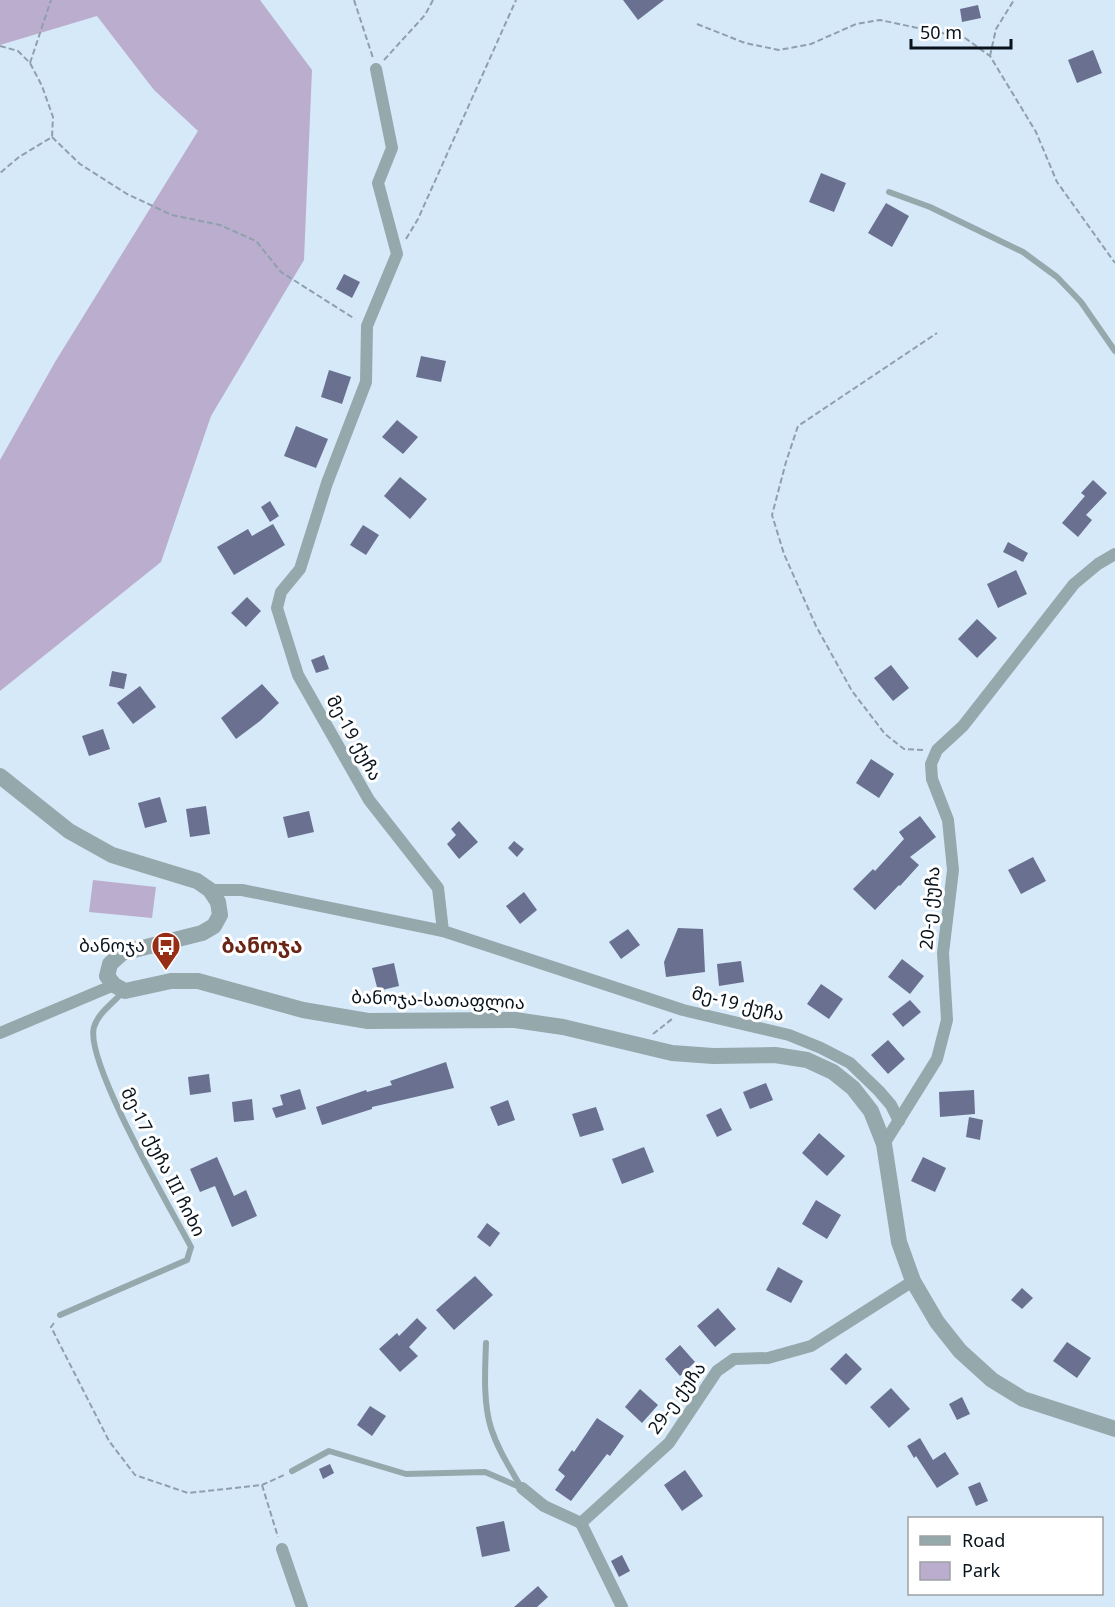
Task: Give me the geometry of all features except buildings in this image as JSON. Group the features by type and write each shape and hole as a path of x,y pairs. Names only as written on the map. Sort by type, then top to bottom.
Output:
{"street":[{"path":"376,69 392,148 378,183 397,254"},
{"name":"მე-19 ქუჩა","path":"397,254 367,326 366,382 327,483 300,569 281,592 278,608 298,675 369,800 438,888 443,931 683,1010 789,1035 821,1048 850,1063 885,1098 899,1121"},
{"path":"937,750 963,726 1074,584 1098,564 1115,554"},
{"name":"20-ე ქუჩა","path":"884,1144 937,1059 947,1020 943,953 953,870 948,820 932,779 931,764 937,750"},
{"path":"0,776 69,831 112,855 197,881 210,890 218,902 220,915 214,926 202,933 122,953 110,964 107,976 119,988 0,1033"},
{"path":"210,890 242,891 443,931"},
{"name":"ბანოჯა-სათაფლია","path":"119,988 171,981 198,981 303,1010 368,1021 515,1020 563,1027 672,1053 713,1056 775,1055 807,1060 833,1072 853,1088 871,1110 884,1144 899,1242 913,1281 937,1322 960,1351 992,1380 1023,1399 1115,1428"},
{"name":"29-ე ქუჩა","path":"581,1523 669,1443 717,1371 734,1359 768,1358 811,1346 913,1281"},
{"path":"522,1488 544,1506 581,1523 621,1607"},
{"path":"282,1549 302,1607"}],"lane":[{"path":"889,192 930,207 1023,252 1057,277 1081,302 1115,351"},
{"name":"მე-17 ქუჩა III ჩიხი","path":"60,1315 187,1260 191,1247 108,1086 92,1042 94,1026 119,988"},
{"path":"486,1343 485,1381 490,1426 502,1454 522,1488"},
{"path":"292,1471 329,1451 406,1474 485,1472 522,1488"}],"path":[{"path":"30,63 51,0"},
{"path":"354,0 376,69"},
{"path":"376,69 425,15 433,0"},
{"path":"397,254 418,219 516,0"},
{"path":"990,56 996,29 1014,0"},
{"path":"697,24 746,43 780,50 811,44 856,24 880,20 965,38 990,56 1036,132 1057,182 1115,262"},
{"path":"0,46 18,51 30,63 42,86 53,117 52,137 80,164 127,194 172,215 220,225 256,241 281,272 328,304 367,326"},
{"path":"0,172 19,157 52,137"},
{"path":"937,333 798,426 772,515 784,554 816,626 852,691 885,734 904,749 937,750"},
{"path":"637,1046 683,1010"},
{"path":"60,1315 51,1327 109,1441 135,1475 188,1493 262,1485 292,1471"},
{"path":"262,1485 282,1549"}],"green space":[{"path":"0,0 260,0 312,70 304,260 211,416 161,562 0,691 0,460 55,362 198,131 154,90 97,16 0,45"},
{"path":"93,880 156,887 152,918 89,912"}],"place":[{"name":"ბანოჯა","path":"166,972"}],"district":[{"name":"ბანოჯა","path":"262,946"}]}
